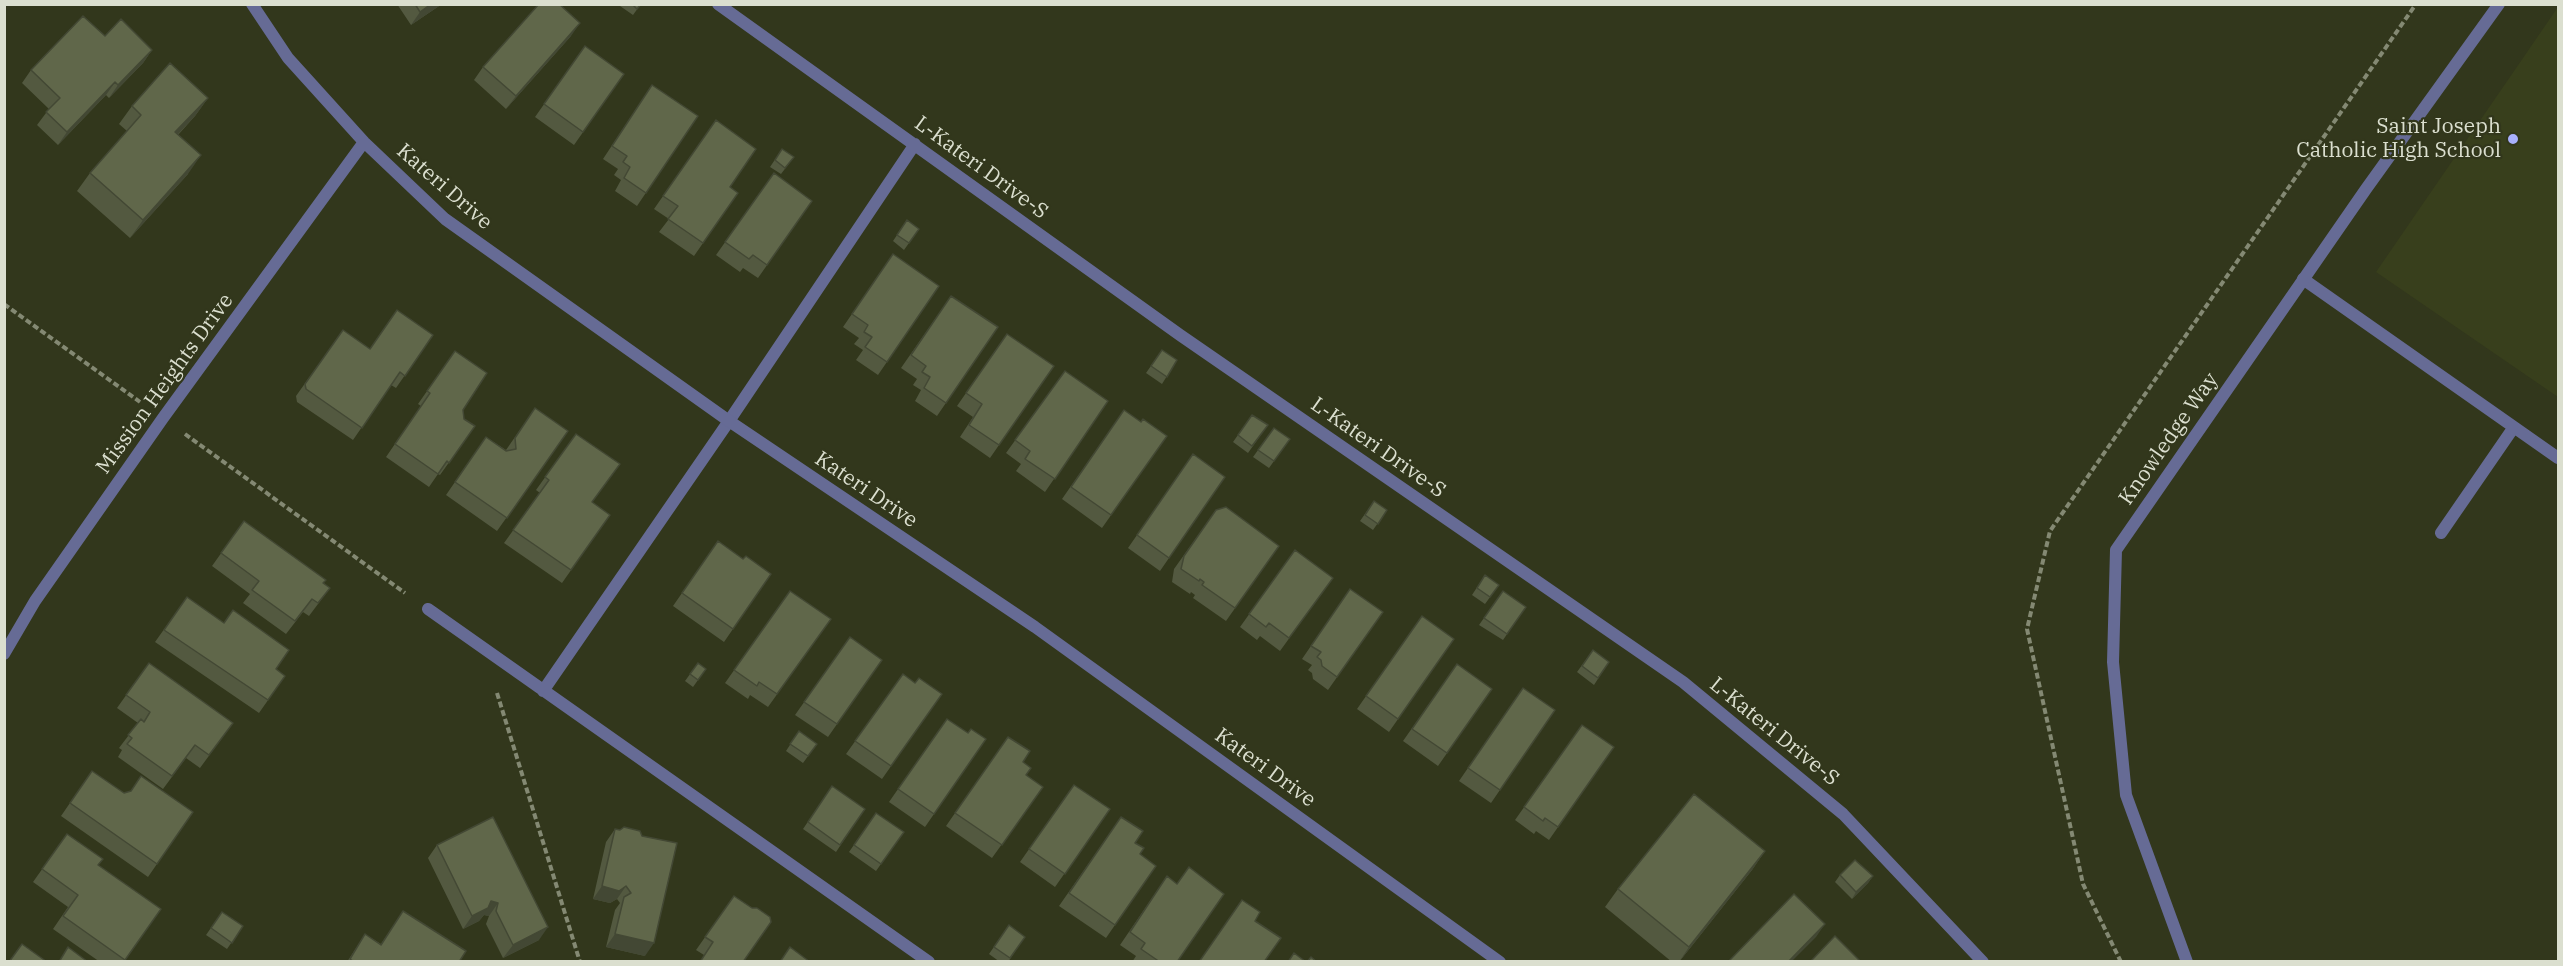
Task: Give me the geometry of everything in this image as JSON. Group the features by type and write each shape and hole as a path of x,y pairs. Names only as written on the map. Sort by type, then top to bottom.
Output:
{"street":[{"name":"Kateri Drive","path":"252,4 288,58 364,142 445,219 729,421 1035,627 1500,962"},
{"name":"L-Kateri Drive-S","path":"718,4 1180,335 1683,682 1843,813 1983,962"},
{"name":"Knowledge Way","path":"2187,962 2126,795 2113,662 2116,550 2303,279 2499,4"},
{"name":"Mission Heights Drive","path":"4,654 35,601 163,418 364,142"},
{"path":"543,691 729,421 915,144"},
{"path":"2303,279 2559,458"},
{"path":"2441,533 2514,427"},
{"path":"428,609 929,962"}],"path":[{"path":"4,304 428,609"},
{"path":"512,669 496,691 580,962"}],"shaded area":[{"name":"Saint Joseph Catholic High School","path":"2558,7 2558,397 2376,272"}],"building":[{"path":"415,4 431,4 420,12"},
{"path":"539,4 559,4 580,23 516,96 483,67"},
{"path":"83,16 105,36 121,19 152,50 118,85 115,82 67,132 46,112 60,98 31,70"},
{"path":"585,46 624,74 583,132 544,104"},
{"path":"170,63 208,98 175,132 201,155 143,220 90,173 141,115 132,106"},
{"path":"652,85 698,116 646,193 624,178 630,167 623,162 627,156 612,146"},
{"path":"716,120 756,149 730,187 738,193 703,243 668,219 678,206 663,196"},
{"path":"782,149 794,157 785,168 775,160"},
{"path":"774,173 812,201 767,265 753,255 749,259 725,242"},
{"path":"907,220 919,229 909,243 897,235"},
{"path":"893,254 939,286 887,362 865,347 872,337 864,332 868,325 852,314"},
{"path":"951,296 998,327 946,403 924,388 930,377 922,372 926,366 911,355"},
{"path":"397,310 433,335 405,376 400,372 362,428 306,389 305,384 343,330 370,349"},
{"path":"1007,334 1054,366 999,445 969,425 982,404 966,393"},
{"path":"1162,350 1177,360 1167,377 1151,366"},
{"path":"455,351 487,373 463,410 464,419 475,426 449,463 447,461 438,474 395,444 430,393 427,391"},
{"path":"1065,371 1108,401 1055,479 1025,459 1030,451 1015,440"},
{"path":"535,408 568,431 507,518 455,482 486,437 506,451 516,449 515,438"},
{"path":"1124,410 1141,422 1143,419 1167,436 1111,515 1071,487"},
{"path":"1252,415 1268,425 1252,446 1238,435"},
{"path":"1274,428 1290,439 1274,461 1258,450"},
{"path":"576,434 620,464 592,502 610,515 571,570 513,530 549,480 545,477"},
{"path":"1193,454 1225,477 1169,558 1137,535"},
{"path":"1374,501 1387,510 1378,524 1365,515"},
{"path":"1226,507 1279,546 1235,608 1202,585 1204,582 1200,579 1199,581 1181,569 1184,556 1216,510"},
{"path":"244,521 326,580 323,583 330,588 318,603 312,599 295,621 252,590 259,581 221,553"},
{"path":"718,541 743,559 746,556 771,574 733,629 682,593"},
{"path":"1295,550 1333,578 1289,638 1269,623 1266,627 1249,614"},
{"path":"1485,575 1499,585 1490,597 1477,588"},
{"path":"1350,589 1383,612 1337,677 1322,666 1321,660 1317,657 1321,652 1311,646"},
{"path":"790,591 831,619 777,694 759,682 757,686 734,670"},
{"path":"1503,591 1526,607 1507,634 1484,618"},
{"path":"187,597 224,623 233,610 289,650 276,669 285,676 268,700 164,630"},
{"path":"1422,616 1454,639 1398,719 1366,696"},
{"path":"850,637 882,660 837,724 804,702"},
{"path":"1593,650 1609,662 1598,678 1582,666"},
{"path":"149,663 233,723 209,755 195,745 172,776 127,744 132,738 128,735 141,719 144,722 150,712 126,695"},
{"path":"698,663 706,669 698,680 690,674"},
{"path":"1457,664 1492,689 1447,753 1412,729"},
{"path":"903,674 915,683 919,678 942,694 891,766 855,741"},
{"path":"1523,688 1555,710 1500,790 1468,768"},
{"path":"947,719 968,733 971,729 986,739 934,814 898,789"},
{"path":"1582,725 1614,747 1558,827 1545,818 1543,821 1524,807"},
{"path":"799,731 817,744 808,756 790,744"},
{"path":"1008,737 1030,751 1023,762 1031,768 1026,775 1043,787 1002,845 955,813"},
{"path":"92,771 124,793 131,791 141,776 193,812 157,864 70,803"},
{"path":"1074,785 1110,809 1065,874 1029,849"},
{"path":"832,786 865,809 840,845 808,822"},
{"path":"1694,794 1765,851 1689,947 1618,889"},
{"path":"876,813 904,832 881,864 854,845"},
{"path":"493,817 548,927 513,945 496,911 498,903 491,901 488,908 472,916 437,845"},
{"path":"1121,817 1143,831 1135,843 1144,848 1140,854 1156,866 1115,925 1069,893"},
{"path":"624,827 640,831 642,836 677,843 654,943 615,934 624,897 631,893 626,886 619,891 602,886 615,829 620,830"},
{"path":"67,834 103,859 98,865 161,909 125,960 63,916 78,895 42,869"},
{"path":"1855,860 1873,876 1856,892 1840,875"},
{"path":"1189,867 1224,894 1177,962 1160,962 1141,949 1145,943 1130,932 1167,876 1177,884"},
{"path":"1794,894 1825,924 1788,962 1728,962"},
{"path":"734,896 770,917 771,922 743,962 700,962 713,942 705,937"},
{"path":"1242,900 1260,912 1255,921 1281,938 1264,962 1199,962"},
{"path":"403,911 466,951 459,962 354,962 350,959 365,934 381,945"},
{"path":"222,912 243,926 232,943 211,928"},
{"path":"1009,925 1025,937 1010,958 994,947"},
{"path":"1835,936 1861,962 1810,962"},
{"path":"22,944 47,962 9,962"},
{"path":"68,947 88,962 59,962"},
{"path":"790,947 810,962 780,962"},
{"path":"1294,953 1306,962 1288,962"},
{"path":"1311,957 1317,962 1307,962"}],"place":[{"name":"Saint Joseph Catholic High School","path":"2513,139"}]}
